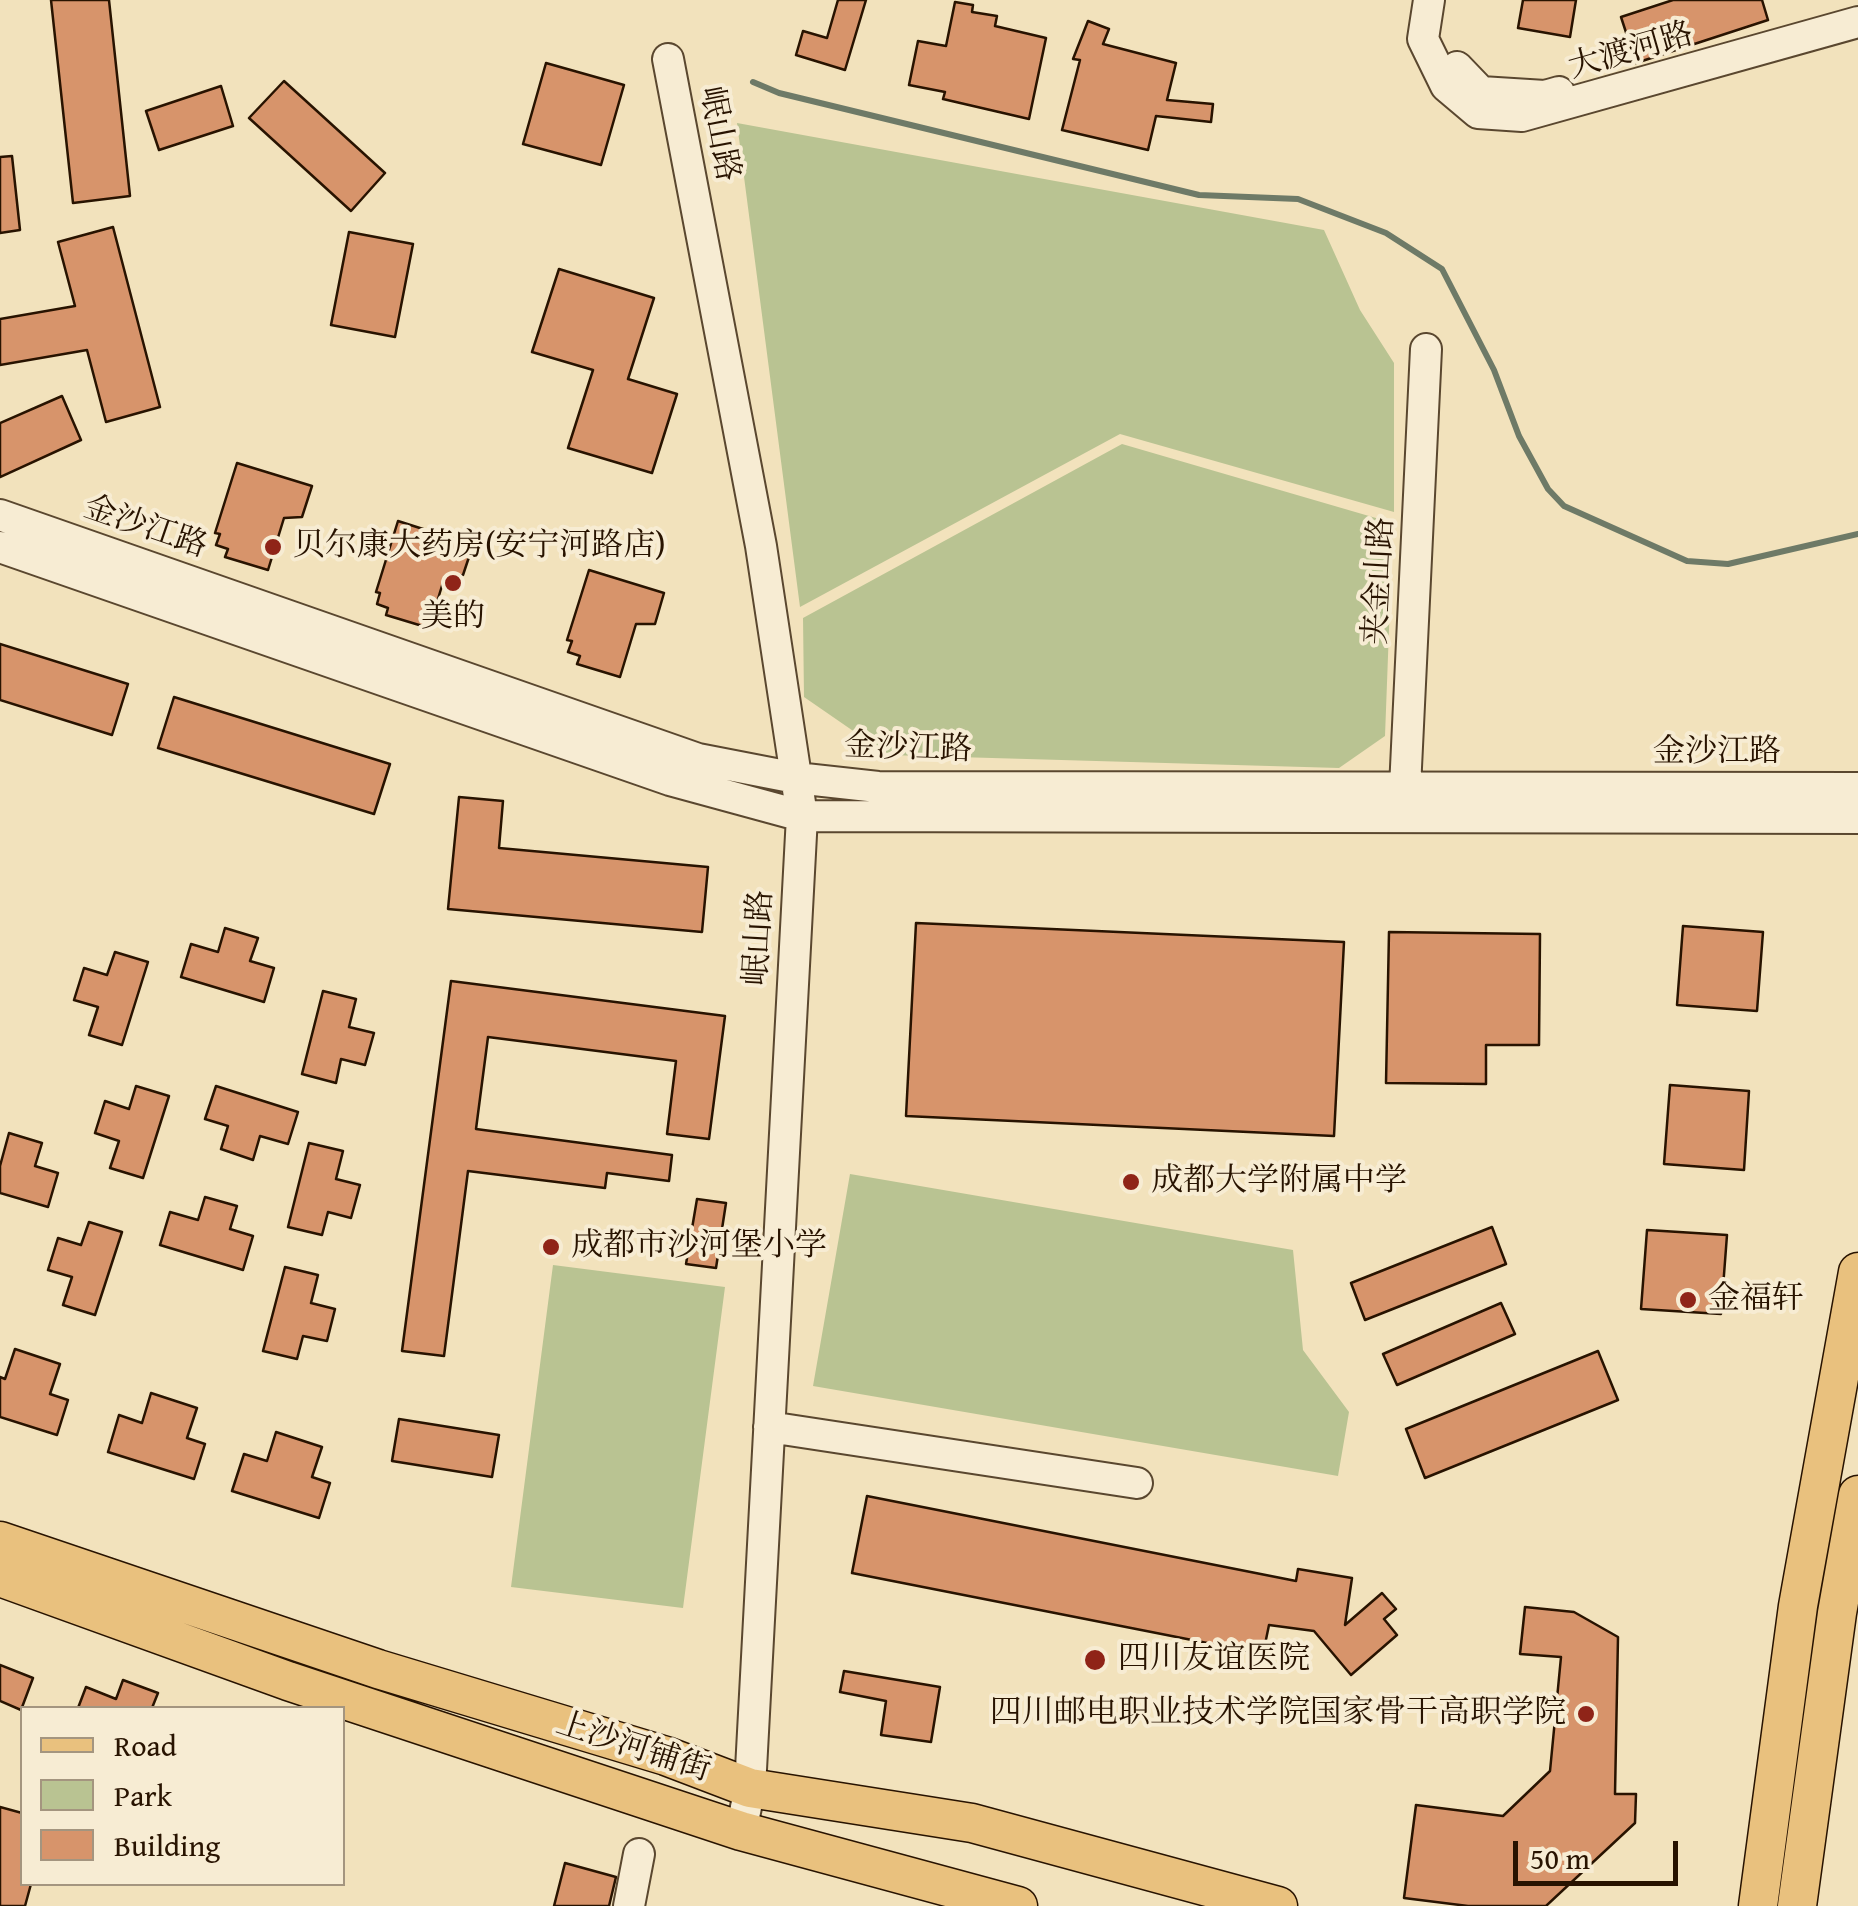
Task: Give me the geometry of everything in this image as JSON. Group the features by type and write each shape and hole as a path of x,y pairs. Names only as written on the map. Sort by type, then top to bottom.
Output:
{"main road":[{"path":"1758,1906 1798,1606 1858,1272"},
{"path":"1797,1906 1837,1613 1858,1496"},
{"name":"上沙河铺街","path":"0,1541 378,1669 666,1756 750,1788 972,1823 1278,1906"},
{"name":"上沙河铺街","path":"0,1577 288,1681 742,1831 1018,1906"}],"street":[{"name":"大渡河路","path":"1429,0 1423,40 1446,86 1478,113 1522,116 1579,104 1858,22"},
{"name":"大渡河路","path":"1448,0 1441,47 1481,92 1545,96 1666,65 1858,6"},
{"name":"岷山路","path":"668,58 761,546 802,816 750,1788 742,1831"},
{"name":"夹金山路","path":"1404,802 1426,349"},
{"name":"金沙江路","path":"0,514 698,759 796,778 878,786 1858,818"},
{"path":"0,548 651,773 802,816 1404,802"},
{"name":"金沙江路","path":"1404,802 1858,788"},
{"path":"770,1426 1137,1483"},
{"path":"628,1906 639,1854"}],"green space":[{"path":"737,123 1324,230 1360,310 1394,363 1394,512 1120,434 800,607"},
{"path":"1122,444 1393,523 1385,736 1339,768 888,755 804,697 803,618"},
{"path":"850,1174 1293,1250 1303,1350 1349,1412 1338,1476 813,1386"},
{"path":"553,1265 725,1287 683,1608 511,1587"}],"building":[{"path":"51,0 109,0 130,196 73,203"},
{"path":"838,0 866,0 845,70 796,55 803,31 827,38"},
{"path":"1523,0 1576,0 1570,37 1518,28"},
{"path":"1673,0 1762,0 1768,20 1636,63 1621,17"},
{"path":"955,2 973,5 972,12 997,16 995,26 1046,38 1029,119 943,99 945,92 909,85 918,41 946,46"},
{"path":"1088,21 1109,29 1103,44 1176,63 1167,100 1213,104 1211,122 1156,116 1148,150 1062,130 1080,60 1073,59"},
{"path":"546,63 624,85 601,165 523,144"},
{"path":"284,81 385,173 351,211 249,118"},
{"path":"221,86 233,126 159,150 146,111"},
{"path":"12,156 20,230 0,233 0,157"},
{"path":"113,227 160,407 106,422 87,350 0,365 0,319 75,306 58,242"},
{"path":"349,232 413,244 395,337 331,325"},
{"path":"559,269 654,298 628,379 677,394 652,473 568,448 593,370 532,352"},
{"path":"62,396 81,440 0,477 0,423"},
{"path":"237,463 312,486 302,517 284,518 268,570 225,557 228,549 216,545 220,534 215,533"},
{"path":"398,521 473,545 463,575 445,576 429,628 386,615 388,608 377,604 380,593 376,592"},
{"path":"589,570 664,593 655,624 636,624 620,677 577,664 580,656 568,652 572,641 567,640"},
{"path":"0,644 128,684 112,735 0,700"},
{"path":"174,697 390,764 374,814 158,748"},
{"path":"459,797 503,801 499,848 708,867 702,932 448,909"},
{"path":"916,923 1344,942 1334,1136 906,1116"},
{"path":"1683,926 1763,932 1757,1011 1677,1005"},
{"path":"225,928 258,938 250,961 274,968 264,1002 181,977 191,944 218,952"},
{"path":"1389,932 1540,934 1539,1045 1486,1045 1486,1084 1386,1083"},
{"path":"115,952 148,962 122,1045 89,1035 98,1007 74,1000 84,968 107,975"},
{"path":"451,981 725,1016 709,1139 667,1134 676,1061 488,1037 476,1129 672,1155 669,1181 607,1173 605,1188 468,1171 444,1356 402,1351"},
{"path":"323,991 356,999 349,1027 374,1033 365,1065 341,1059 336,1083 302,1074"},
{"path":"1670,1085 1749,1091 1744,1170 1664,1164"},
{"path":"136,1086 169,1096 143,1178 110,1168 119,1141 95,1133 105,1101 129,1109"},
{"path":"216,1086 298,1112 288,1144 260,1136 253,1160 221,1149 228,1126 205,1119"},
{"path":"9,1133 42,1143 35,1166 58,1173 48,1207 0,1193 0,1166"},
{"path":"309,1143 343,1151 336,1179 360,1185 351,1218 328,1212 322,1235 288,1227"},
{"path":"205,1197 237,1206 230,1229 253,1236 243,1270 160,1245 170,1212 198,1220"},
{"path":"697,1199 726,1203 716,1268 686,1264"},
{"path":"89,1222 122,1232 95,1315 63,1305 72,1277 48,1270 58,1238 81,1245"},
{"path":"1492,1227 1506,1264 1365,1320 1351,1283"},
{"path":"1647,1230 1727,1235 1721,1314 1641,1309"},
{"path":"285,1267 318,1275 311,1303 335,1309 327,1341 303,1336 297,1359 263,1351"},
{"path":"1501,1303 1515,1334 1397,1385 1383,1354"},
{"path":"15,1349 60,1364 50,1394 68,1400 57,1435 0,1417 0,1377 5,1379"},
{"path":"1598,1351 1618,1400 1425,1478 1406,1429"},
{"path":"151,1393 197,1408 187,1438 205,1444 194,1479 108,1452 119,1415 142,1423"},
{"path":"399,1419 499,1435 492,1477 392,1461"},
{"path":"276,1432 322,1447 312,1477 330,1483 319,1518 232,1491 244,1454 267,1461"},
{"path":"867,1496 1296,1581 1298,1569 1352,1578 1345,1625 1382,1593 1396,1609 1384,1619 1397,1635 1351,1675 1314,1631 1269,1625 1263,1654 852,1573"},
{"name":"四川邮电职业技术学院国家骨干高职学院","path":"1525,1607 1574,1612 1618,1637 1615,1794 1636,1794 1635,1823 1546,1906 1468,1906 1404,1898 1416,1805 1503,1816 1550,1771 1561,1657 1520,1654"},
{"path":"0,1665 33,1678 20,1710 0,1701"},
{"path":"844,1671 940,1687 931,1742 881,1735 886,1701 840,1692"},
{"path":"123,1680 158,1693 153,1706 79,1706 86,1687 116,1699"},
{"path":"0,1807 20,1812 20,1886 30,1886 25,1906 0,1906"},
{"path":"565,1863 616,1877 609,1906 554,1906"}],"waterway":[{"path":"753,82 779,93 1199,195 1298,199 1386,233 1442,269 1494,370 1519,436 1548,489 1564,506 1687,561 1728,564 1858,534"}],"place":[{"name":"贝尔康大药房(安宁河路店)","path":"273,547"},
{"name":"美的","path":"453,583"},
{"name":"成都大学附属中学","path":"1131,1182"},
{"name":"成都市沙河堡小学","path":"551,1247"},
{"name":"金福轩","path":"1688,1300"},
{"name":"四川友谊医院","path":"1095,1660"},
{"name":"四川邮电职业技术学院国家骨干高职学院","path":"1586,1714"}]}
